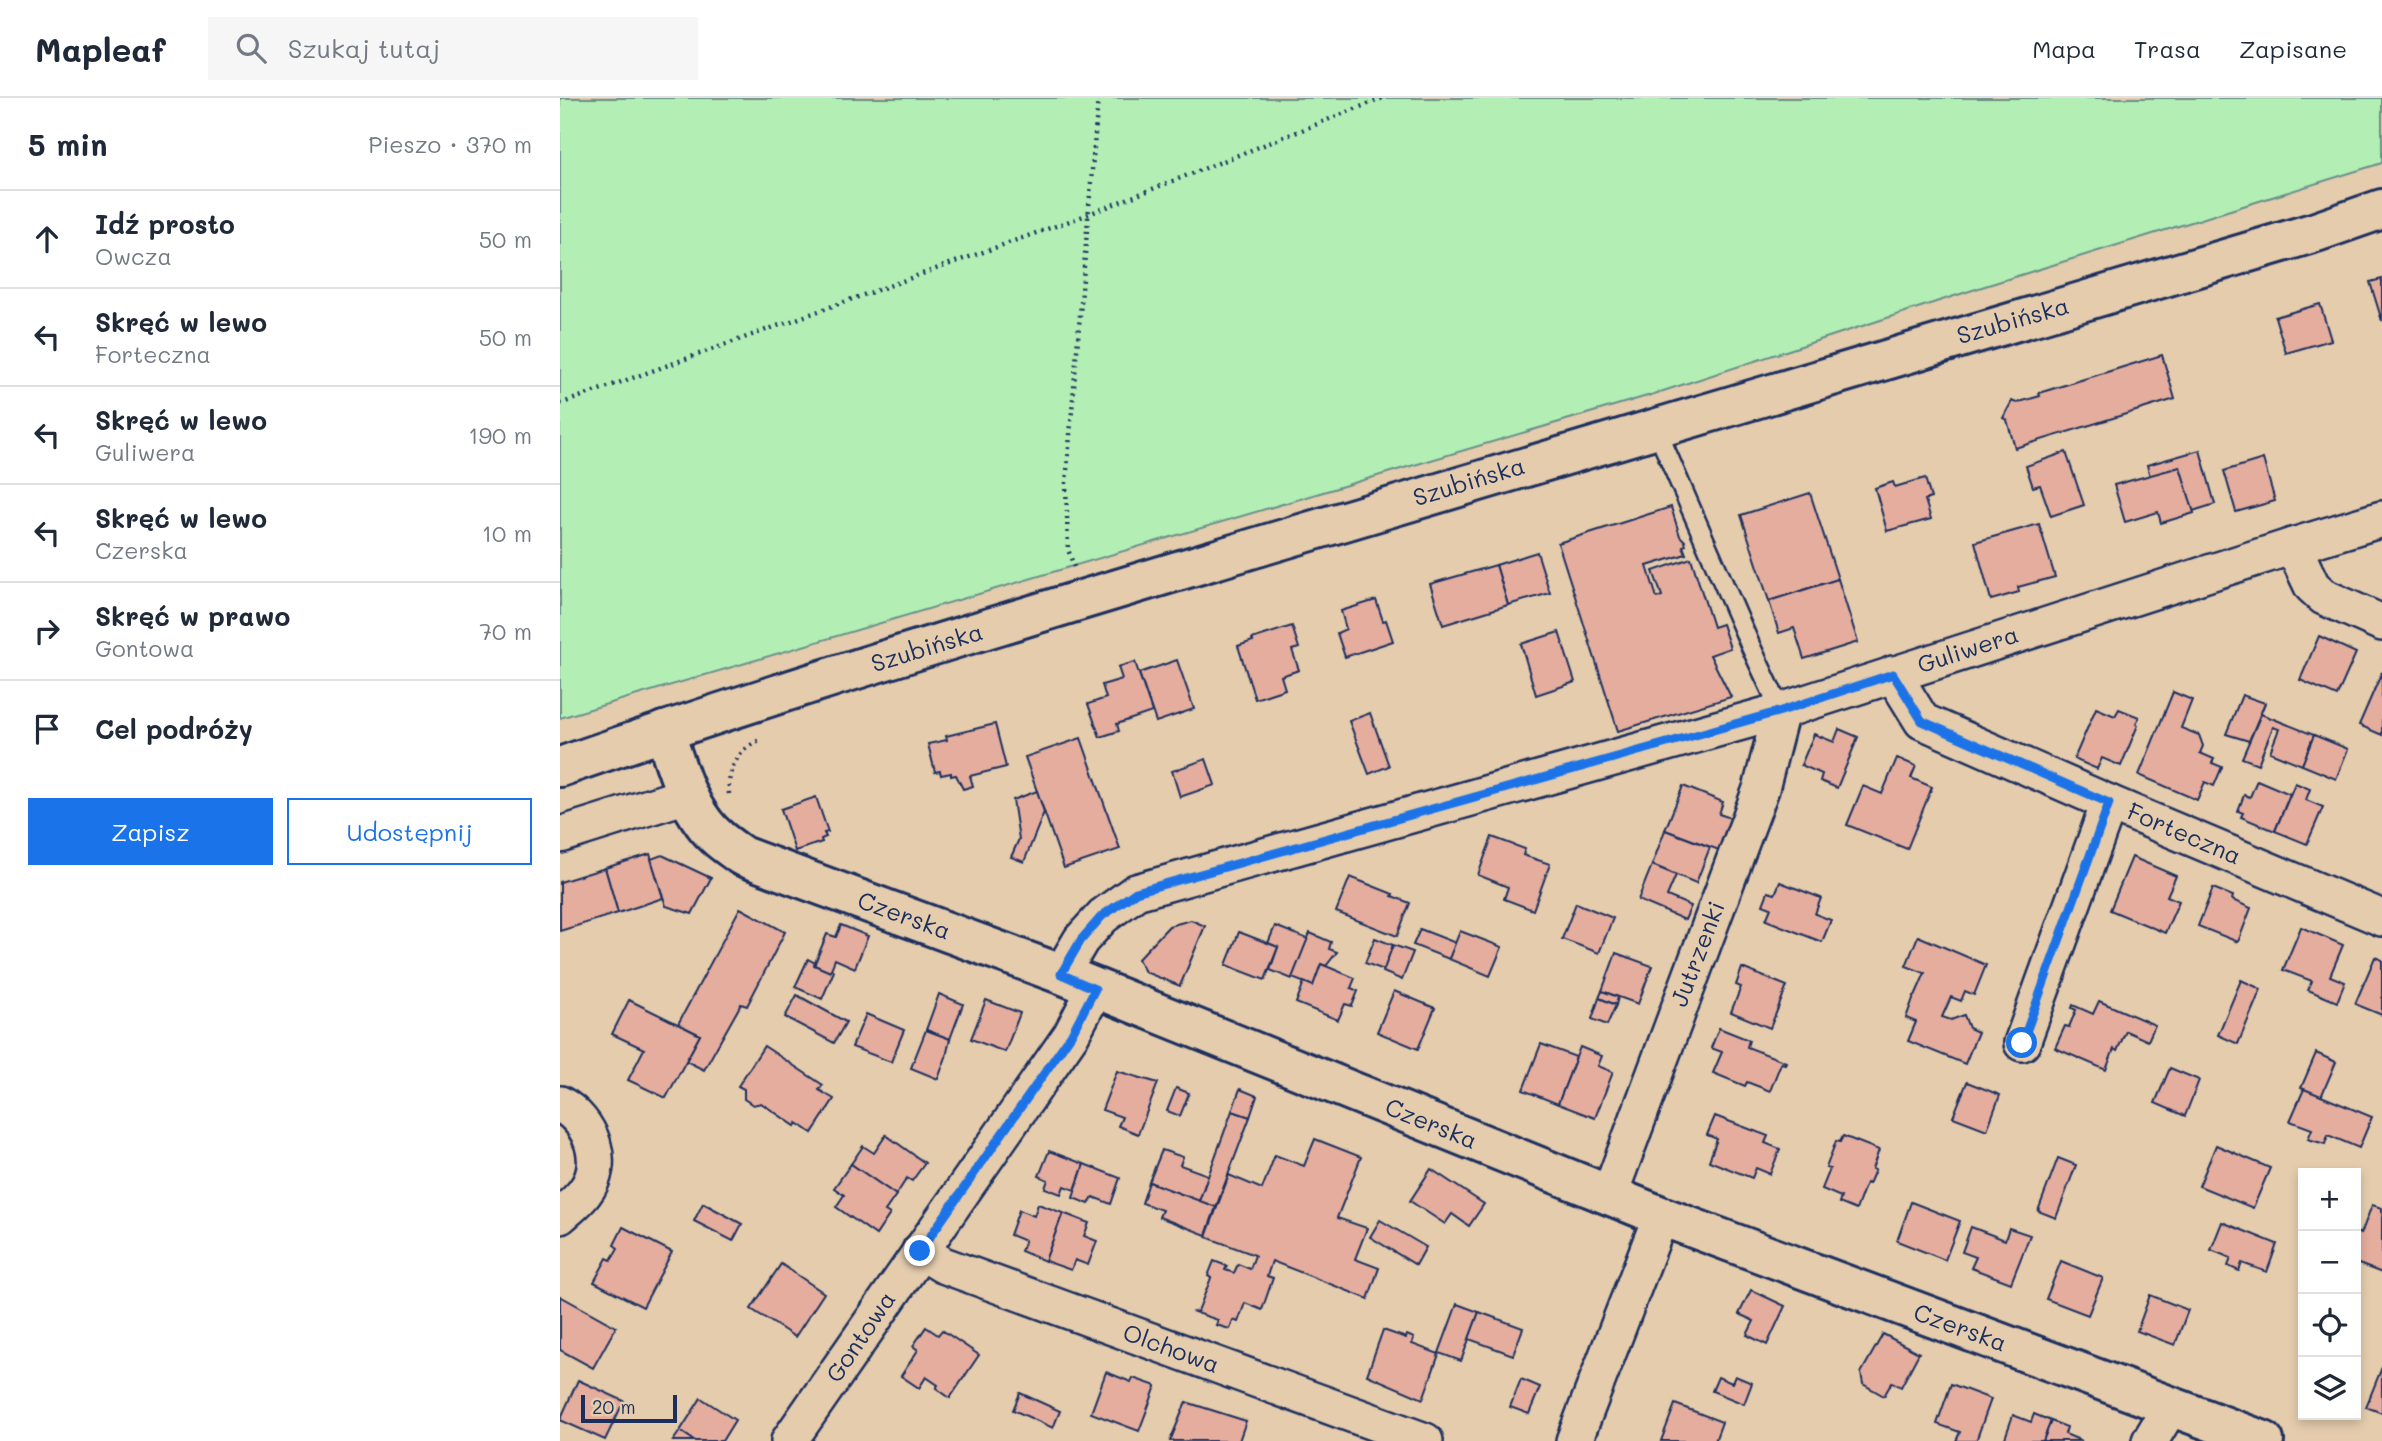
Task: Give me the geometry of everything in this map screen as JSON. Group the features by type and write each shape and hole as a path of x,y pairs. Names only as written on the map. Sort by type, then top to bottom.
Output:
{"main road":[{"name":"Szubińska","path":"560,767 664,731 1084,598 1655,426 2316,232 2382,209"},
{"name":"Czerska","path":"664,731 687,795 703,823 718,839 742,856 1078,981 1661,1216 2264,1441"}],"street":[{"name":"Guliwera","path":"1078,981 1081,940 1102,916 1136,892 1781,711 2293,545 2382,519"},
{"path":"2293,545 2312,586 2324,597 2382,623"},
{"name":"Forteczna","path":"1893,674 1922,721 2382,918"},
{"name":"Jutrzenki","path":"1609,1196 1761,789 1781,711"},
{"path":"560,835 687,795"},
{"path":"2022,1043 2109,803"},
{"name":"Gontowa","path":"789,1441 1071,1035 1078,981"},
{"path":"560,1104 571,1110 587,1127 595,1152 592,1176 585,1192 560,1216"},
{"path":"1574,1441 1661,1216"},
{"name":"Olchowa","path":"920,1251 943,1265 1425,1441"},
{"path":"2150,1441 2171,1406"}],"lane":[{"path":"1655,426 1781,711"}],"path":[{"path":"1084,598 1068,549 1066,483 1098,98"},
{"path":"560,404 1089,214 1383,98"}],"green space":[{"path":"560,98 2382,98 2382,163 1985,286 1654,394 560,718"}],"building":[{"path":"2382,279 2382,321 2370,282"},
{"path":"2320,304 2331,340 2286,353 2275,317"},
{"path":"2162,355 2175,399 2015,448 2007,420 2003,418 2012,401 2016,403 2040,396 2039,393"},
{"path":"2200,450 2215,504 2193,511 2180,467 2150,477 2147,465"},
{"path":"2066,452 2084,505 2051,516 2040,485 2033,487 2026,466"},
{"path":"2263,459 2275,501 2236,512 2224,471"},
{"path":"2180,467 2194,513 2161,523 2158,512 2125,522 2114,485"},
{"path":"1925,478 1931,498 1925,500 1931,519 1887,531 1875,488 1893,482 1895,487"},
{"path":"1810,493 1838,579 1769,601 1741,515"},
{"path":"1671,507 1680,536 1685,541 1686,545 1683,546 1686,554 1647,566 1657,598 1662,596 1653,571 1691,558 1713,627 1722,624 1730,648 1710,655 1731,697 1618,731 1558,543"},
{"path":"2039,524 2055,577 2018,587 2019,592 1991,600 1975,542"},
{"path":"1537,552 1550,593 1508,605 1496,565"},
{"path":"1496,565 1508,605 1443,625 1430,584"},
{"path":"1838,579 1858,642 1804,659 1794,628 1779,633 1769,601"},
{"path":"1376,600 1393,641 1345,657 1337,633 1346,629 1341,611"},
{"path":"1292,626 1299,648 1292,650 1299,670 1281,676 1285,689 1255,699 1238,646"},
{"path":"1559,632 1575,682 1536,695 1521,644"},
{"path":"2319,636 2356,653 2337,696 2300,680"},
{"path":"1177,660 1194,709 1156,722 1139,673"},
{"path":"1135,662 1152,712 1117,724 1119,731 1100,737 1088,704 1106,698 1102,685 1122,679 1118,667"},
{"path":"2382,672 2382,735 2359,725"},
{"path":"2173,692 2192,700 2181,728 2199,735 2203,746 2200,753 2214,759 2212,763 2222,767 2214,786 2205,782 2197,800 2139,775"},
{"path":"2242,695 2265,703 2249,741 2226,734"},
{"path":"2096,708 2115,716 2119,709 2139,717 2121,766 2102,758 2097,769 2074,759"},
{"path":"1370,713 1389,766 1369,774 1349,721"},
{"path":"2261,714 2314,735 2302,765 2270,752 2279,729 2273,727 2258,764 2242,758"},
{"path":"995,724 1006,767 970,776 973,786 963,789 956,775 941,775 940,771 935,772 928,744 947,740 946,736"},
{"path":"1839,729 1858,737 1837,788 1820,781 1822,774 1801,765 1814,734 1834,742"},
{"path":"2314,735 2348,749 2336,779 2302,765"},
{"path":"1081,738 1120,849 1064,868 1025,757"},
{"path":"1897,758 1916,766 1911,778 1932,787 1907,849 1847,825 1863,786 1882,794"},
{"path":"1206,759 1215,785 1180,797 1172,771"},
{"path":"2257,780 2290,794 2275,831 2241,817 2243,813 2238,811 2244,795 2250,797"},
{"path":"2295,783 2310,789 2306,800 2323,807 2307,844 2275,831"},
{"path":"1683,786 1723,802 1719,814 1731,818 1719,850 1665,830"},
{"path":"1037,791 1044,812 1024,862 1011,857 1019,839 1013,800"},
{"path":"816,797 828,832 824,833 826,837 821,839 822,842 795,851 781,809"},
{"path":"1665,830 1710,847 1696,883 1652,865"},
{"path":"1492,837 1525,849 1523,855 1550,864 1533,910 1504,899 1508,887 1478,875"},
{"path":"650,854 663,898 618,913 605,868"},
{"path":"662,855 711,878 692,914 666,906 651,859"},
{"path":"2132,857 2176,876 2167,896 2179,901 2165,933 2110,910"},
{"path":"1652,865 1676,875 1667,896 1691,906 1685,920 1638,900"},
{"path":"605,868 618,913 560,931 560,882"},
{"path":"1350,877 1410,903 1397,936 1336,912"},
{"path":"1780,882 1821,898 1815,914 1831,920 1822,942 1766,920 1771,908 1763,905 1768,892 1775,894"},
{"path":"2213,888 2233,896 2232,900 2251,908 2238,942 2198,926"},
{"path":"1576,903 1613,918 1599,953 1562,939"},
{"path":"740,908 785,932 747,1006 741,1004 704,1070 686,1061 700,1035 678,1024"},
{"path":"1191,920 1205,926 1180,986 1145,972 1138,959 1169,926"},
{"path":"841,925 868,936 855,968 835,959 830,972 814,965 827,934 836,937"},
{"path":"1275,926 1308,939 1292,979 1270,970 1278,947 1268,943"},
{"path":"2301,927 2343,945 2330,976 2345,982 2337,1002 2308,990 2312,981 2283,970"},
{"path":"1420,929 1456,943 1449,959 1413,945"},
{"path":"1460,931 1502,947 1490,976 1449,959"},
{"path":"1239,932 1278,947 1265,980 1226,965"},
{"path":"1310,933 1331,942 1329,949 1337,952 1326,966 1321,964 1313,986 1292,978"},
{"path":"1918,936 1986,965 1974,995 1965,991 1961,1001 1951,997 1942,1017 1951,1020 1964,1015 1969,1028 1978,1032 1965,1064 1908,1041 1916,1022 1906,1018 1925,973 1906,966"},
{"path":"1375,938 1393,945 1384,970 1365,963"},
{"path":"1393,945 1413,952 1402,980 1383,972"},
{"path":"1616,953 1652,966 1638,1004 1602,991"},
{"path":"2375,957 2382,960 2382,1015 2355,1004"},
{"path":"808,959 815,963 814,965 830,972 831,969 834,971 822,999 795,987"},
{"path":"1321,964 1355,978 1351,988 1358,991 1352,1006 1345,1004 1338,1020 1296,1003 1304,982 1313,986"},
{"path":"1742,968 1787,986 1770,1028 1731,1012 1741,987 1736,985"},
{"path":"2241,980 2261,989 2238,1044 2218,1035"},
{"path":"1394,991 1435,1008 1418,1049 1377,1032"},
{"path":"1602,991 1618,997 1616,1005 1599,998"},
{"path":"939,994 963,1004 950,1039 926,1030"},
{"path":"797,995 846,1022 834,1043 785,1017"},
{"path":"1599,998 1616,1005 1607,1025 1592,1019"},
{"path":"629,1000 700,1035 666,1098 628,1080 644,1049 612,1034"},
{"path":"986,1000 1020,1013 1005,1052 971,1039"},
{"path":"2099,1001 2155,1025 2148,1041 2126,1031 2117,1051 2114,1049 2106,1070 2055,1048 2065,1026 2069,1027 2076,1010 2072,1008 2073,1005 2093,1014"},
{"path":"866,1014 904,1030 891,1062 852,1047"},
{"path":"1719,1028 1749,1040 1747,1047 1786,1062 1781,1063 1770,1091 1747,1082 1745,1086 1713,1073 1722,1052 1711,1048"},
{"path":"926,1030 950,1039 938,1079 911,1068"},
{"path":"1541,1044 1576,1057 1558,1104 1523,1090"},
{"path":"764,1046 823,1085 819,1090 834,1099 812,1133 797,1123 795,1126 761,1103 753,1105 744,1099 744,1089 738,1086"},
{"path":"1580,1047 1602,1056 1598,1066 1613,1072 1595,1118 1558,1104"},
{"path":"2316,1053 2336,1062 2321,1097 2301,1088"},
{"path":"2170,1068 2199,1080 2185,1116 2155,1103"},
{"path":"1117,1071 1158,1083 1138,1134 1118,1126 1122,1117 1102,1110"},
{"path":"1967,1082 2000,1095 1987,1130 1953,1117"},
{"path":"1176,1088 1189,1093 1180,1116 1167,1111"},
{"path":"1240,1089 1257,1096 1250,1117 1232,1111"},
{"path":"2304,1089 2372,1117 2359,1148 2328,1135 2325,1144 2308,1139 2312,1129 2290,1121"},
{"path":"1232,1111 1250,1117 1216,1207 1199,1201"},
{"path":"1715,1116 1768,1136 1765,1143 1780,1149 1770,1174 1756,1168 1752,1178 1709,1161 1717,1139 1707,1135"},
{"path":"886,1135 925,1163 912,1181 907,1178 896,1195 851,1164 863,1146 874,1153"},
{"path":"1843,1136 1879,1150 1872,1169 1875,1170 1869,1184 1866,1183 1856,1210 1839,1203 1841,1197 1822,1189 1836,1141 1840,1142"},
{"path":"1315,1139 1361,1157 1337,1218 1367,1228 1355,1259 1379,1268 1368,1299 1272,1261 1267,1276 1273,1278 1262,1310 1245,1303 1238,1322 1233,1320 1230,1329 1216,1325 1218,1320 1194,1312 1198,1311 1211,1278 1208,1276 1214,1261 1227,1266 1225,1270 1234,1273 1238,1264 1250,1269 1255,1255 1206,1237 1229,1175 1262,1189 1275,1155 1304,1166"},
{"path":"2216,1145 2270,1168 2253,1208 2199,1186"},
{"path":"1162,1150 1183,1157 1180,1165 1208,1175 1199,1201 1149,1182"},
{"path":"1049,1151 1084,1164 1075,1190 1064,1186 1061,1194 1045,1188 1048,1180 1039,1176"},
{"path":"2058,1158 2076,1165 2056,1218 2038,1211"},
{"path":"851,1164 896,1195 885,1211 890,1214 876,1235 836,1207 844,1195 834,1188"},
{"path":"1084,1164 1120,1178 1111,1204 1093,1197 1089,1204 1073,1198"},
{"path":"1431,1169 1484,1204 1469,1226 1452,1214 1445,1224 1410,1201"},
{"path":"1149,1182 1216,1207 1206,1235 1159,1217 1162,1210 1142,1203"},
{"path":"1911,1202 1960,1221 1945,1260 1897,1241"},
{"path":"703,1203 742,1224 733,1241 694,1221"},
{"path":"1038,1204 1063,1213 1045,1261 1021,1251 1025,1241 1010,1235 1019,1210 1034,1216"},
{"path":"2372,1205 2382,1208 2382,1273 2361,1265 2361,1234"},
{"path":"1063,1213 1089,1223 1084,1236 1097,1241 1088,1265 1075,1260 1071,1270 1045,1261"},
{"path":"1380,1220 1426,1247 1416,1265 1370,1237"},
{"path":"2222,1222 2277,1244 2267,1272 2242,1263 2239,1271 2228,1266 2231,1258 2211,1250"},
{"path":"623,1227 672,1252 643,1307 594,1282 607,1258 611,1260 618,1248 614,1245"},
{"path":"1971,1227 2005,1240 2009,1228 2030,1235 2011,1283 1971,1268 1976,1257 1962,1252"},
{"path":"2061,1261 2103,1278 2088,1315 2046,1299"},
{"path":"781,1264 824,1293 795,1337 751,1309"},
{"path":"1751,1290 1785,1306 1767,1345 1747,1335 1754,1321 1739,1314"},
{"path":"2150,1295 2188,1310 2175,1345 2137,1331"},
{"path":"560,1296 616,1327 593,1368 560,1350"},
{"path":"1457,1304 1479,1312 1461,1361 1439,1353"},
{"path":"1479,1312 1523,1328 1513,1355 1469,1339"},
{"path":"926,1327 938,1335 942,1330 979,1355 950,1398 926,1377 919,1388 901,1376 918,1350 913,1346"},
{"path":"1383,1330 1414,1338 1412,1344 1439,1354 1423,1399 1367,1375"},
{"path":"1883,1334 1919,1353 1901,1387 1892,1382 1884,1396 1863,1384 1861,1373"},
{"path":"2382,1367 2382,1413 2366,1407"},
{"path":"1106,1372 1131,1382 1133,1378 1156,1386 1139,1431 1091,1413"},
{"path":"1735,1376 1752,1383 1744,1404 1712,1391 1718,1377 1732,1383"},
{"path":"1521,1379 1540,1387 1529,1414 1510,1407"},
{"path":"578,1380 624,1401 605,1440 560,1420"},
{"path":"1951,1384 1991,1399 1976,1441 1956,1441 1960,1432 1937,1424"},
{"path":"1020,1393 1060,1411 1053,1428 1013,1410"},
{"path":"701,1398 735,1420 722,1441 695,1441 680,1431"},
{"path":"1186,1402 1246,1421 1239,1441 1170,1441"},
{"path":"1675,1404 1722,1422 1715,1441 1661,1441"},
{"path":"2034,1414 2051,1421 2043,1441 2004,1441 2013,1415 2031,1422"},
{"path":"2051,1421 2067,1427 2065,1434 2082,1441 2043,1441"},
{"path":"680,1431 695,1441 673,1441"}],"route":[{"path":"920,1251 1071,1035 1095,989 1061,974 1081,940 1102,916 1136,892 1781,711 1893,674 1922,721 2109,803 2022,1043"}]}
